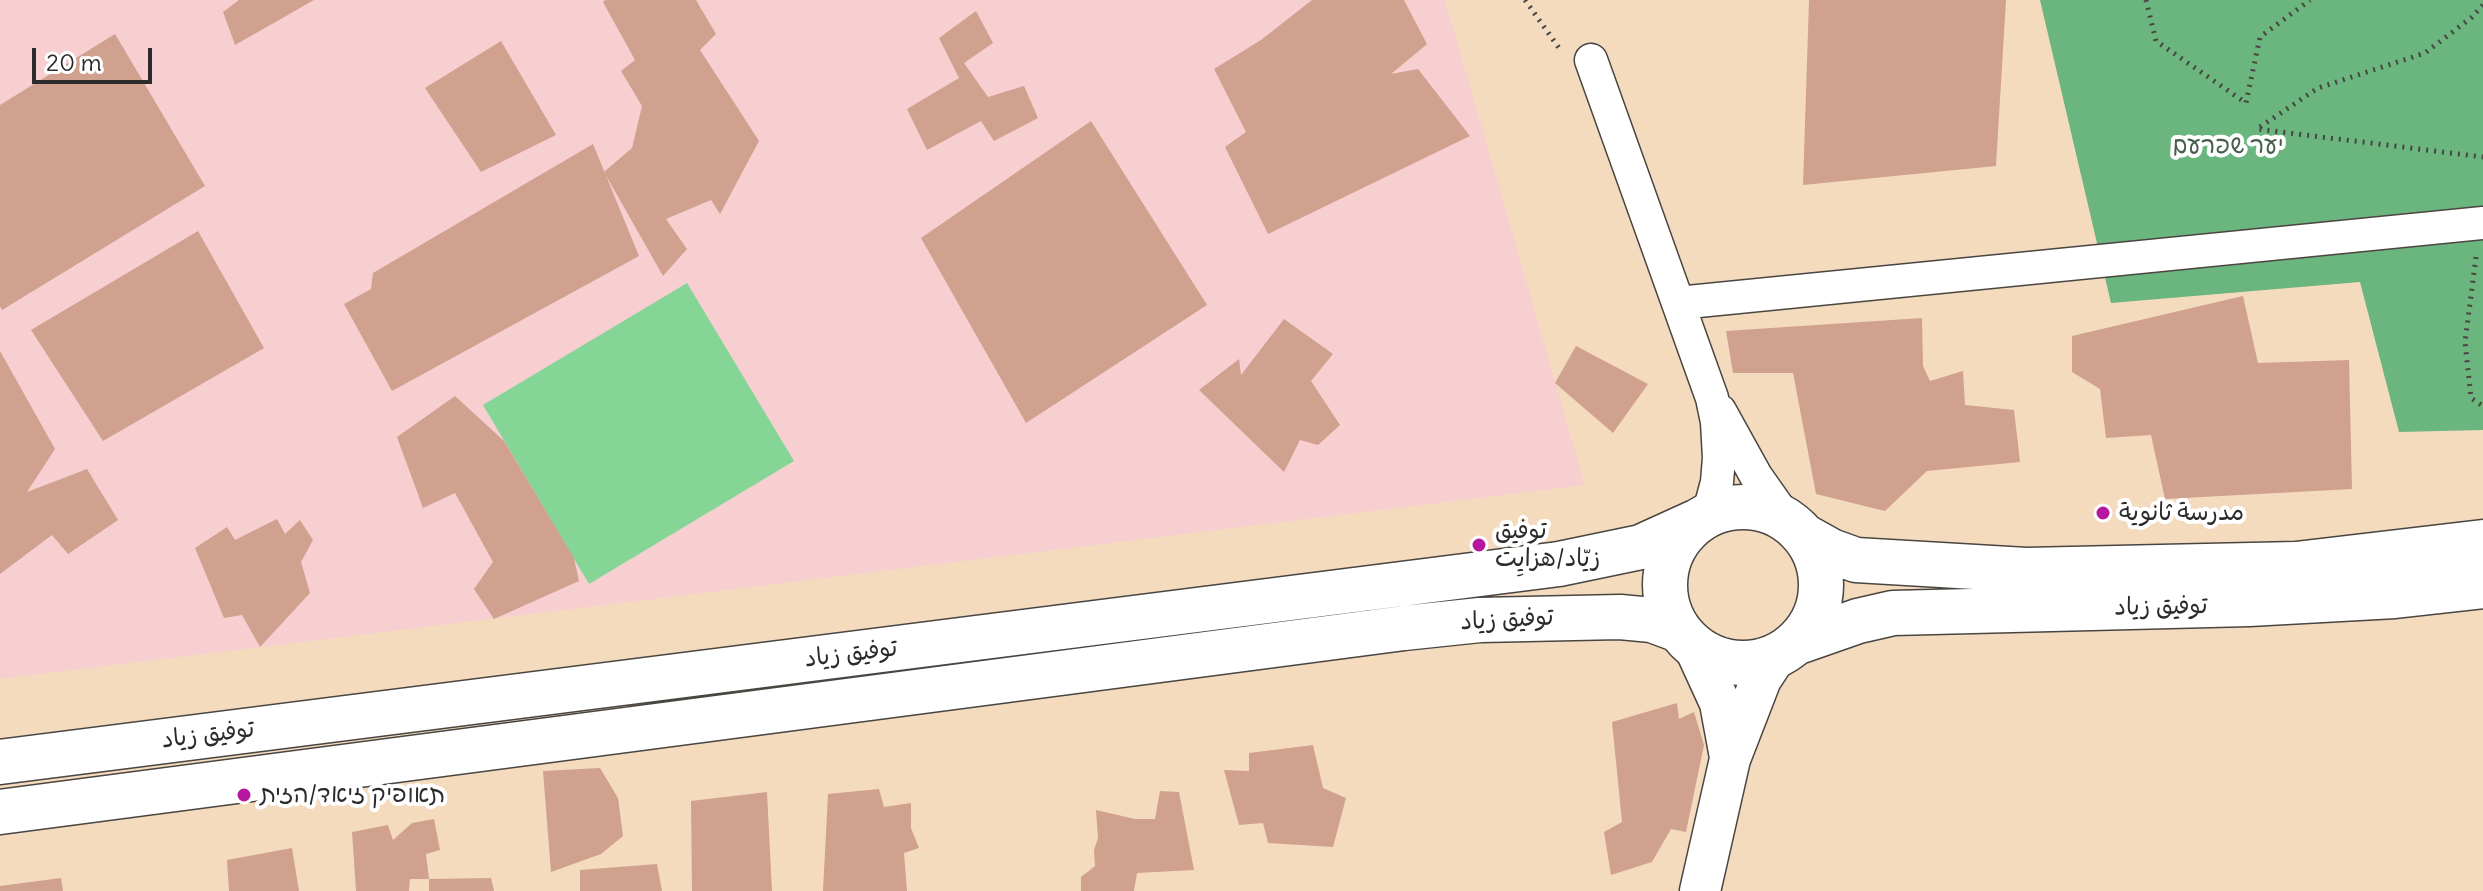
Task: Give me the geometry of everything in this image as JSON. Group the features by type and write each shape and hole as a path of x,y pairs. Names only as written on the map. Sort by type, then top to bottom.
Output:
{"main road":[{"path":"1741,506 1765,510 1795,528 1817,557 1821,580 1819,603 1810,625 1786,650 1753,663 1727,662 1702,652 1686,637 1670,613 1664,587 1668,561 1678,540 1702,519 1717,511 1741,506"},
{"name":"توفيق زياد","path":"0,762 1559,564 1641,547 1702,519"},
{"name":"توفيق زياد","path":"1795,528 1831,551 1856,560 2026,570 2296,564 2483,542"},
{"name":"توفيق زياد","path":"1786,650 1858,621 1893,613 2249,604 2395,596 2483,586"},
{"name":"توفيق زياد","path":"0,812 1480,620 1620,617 1652,620 1686,637"}],"street":[{"path":"1591,60 1712,398 1719,458 1717,482 1702,519"},
{"path":"1678,303 2483,223"},
{"path":"1712,398 1756,476 1795,528"},
{"path":"1686,637 1720,703 1730,759"},
{"path":"1700,891 1730,759 1761,679 1786,650"}],"path":[{"path":"1525,0 1565,56 1591,60"},
{"path":"2146,0 2156,41 2246,103 2260,37 2310,0"},
{"path":"2483,5 2425,53 2318,88 2257,129 2483,157"},
{"path":"2483,253 2476,255 2465,342 2471,398 2483,406"}],"shaded area":[{"path":"0,0 1445,0 1585,485 0,679"}],"green space":[{"name":"יער שפרעם","path":"2040,0 2483,0 2483,430 2399,432 2360,282 2111,303"},
{"path":"687,283 794,461 589,584 483,405"}],"building":[{"path":"239,0 314,0 235,45 223,12"},
{"path":"696,0 716,34 700,50 759,141 720,214 711,200 666,219 687,249 663,276 604,172 632,148 642,106 621,71 635,60 603,2"},
{"path":"1312,0 1404,0 1427,44 1391,74 1418,69 1470,136 1268,234 1225,147 1246,132 1214,69 1261,40"},
{"path":"1809,0 2006,0 1996,166 1803,185"},
{"path":"976,11 993,43 964,63 988,97 1024,86 1038,118 994,141 981,121 927,150 907,109 959,78 939,38"},
{"path":"115,34 205,186 2,310 0,105"},
{"path":"501,41 556,135 481,172 425,88"},
{"path":"1091,121 1207,305 1026,423 921,238"},
{"path":"593,144 639,256 392,391 344,304 371,289 373,273"},
{"path":"198,231 264,348 103,441 31,330"},
{"path":"2243,296 2258,363 2349,360 2352,489 2165,499 2151,435 2106,438 2100,389 2072,372 2072,336"},
{"path":"1922,318 1923,366 1930,381 1963,371 1965,405 2014,410 2020,462 1927,471 1885,511 1816,494 1793,373 1733,373 1726,331"},
{"path":"1284,319 1333,354 1311,381 1340,425 1318,445 1300,440 1284,472 1199,390 1239,359 1241,375"},
{"path":"1576,346 1648,384 1613,433 1555,383"},
{"path":"0,351 55,449 27,492 87,469 118,520 68,554 52,535 0,574"},
{"path":"455,396 504,441 574,558 579,581 494,619 474,589 493,562 455,493 423,508 397,437"},
{"path":"277,519 285,534 300,520 313,540 301,562 310,593 260,647 242,615 224,618 195,548 227,527 235,540"},
{"path":"1677,703 1679,719 1694,712 1704,745 1686,832 1671,829 1652,862 1611,875 1604,832 1622,822 1612,722"},
{"path":"1313,745 1323,788 1346,798 1333,847 1268,843 1263,823 1239,825 1224,770 1249,771 1249,753"},
{"path":"600,768 618,798 623,836 601,854 551,872 543,771"},
{"path":"879,789 884,807 911,803 911,828 919,848 904,853 907,891 823,891 828,794"},
{"path":"1160,791 1179,792 1194,870 1137,873 1134,891 1081,891 1081,877 1095,866 1094,850 1098,838 1096,810 1135,819 1155,819"},
{"path":"767,792 772,891 692,891 691,801"},
{"path":"434,819 440,850 426,854 429,879 410,879 409,891 356,891 352,832 388,825 393,840 412,823"},
{"path":"292,848 299,891 229,891 227,860"},
{"path":"657,864 662,891 580,891 580,870"},
{"path":"61,878 63,891 0,891 0,886"},
{"path":"491,878 494,891 429,891 429,879"}],"place":[{"name":"مدرسة ثانوية","path":"2103,513"},
{"name":"توفيق زيّاد/هزايِت","path":"1479,545"},
{"name":"תאופיק זיאד/הזית","path":"244,795"}]}
